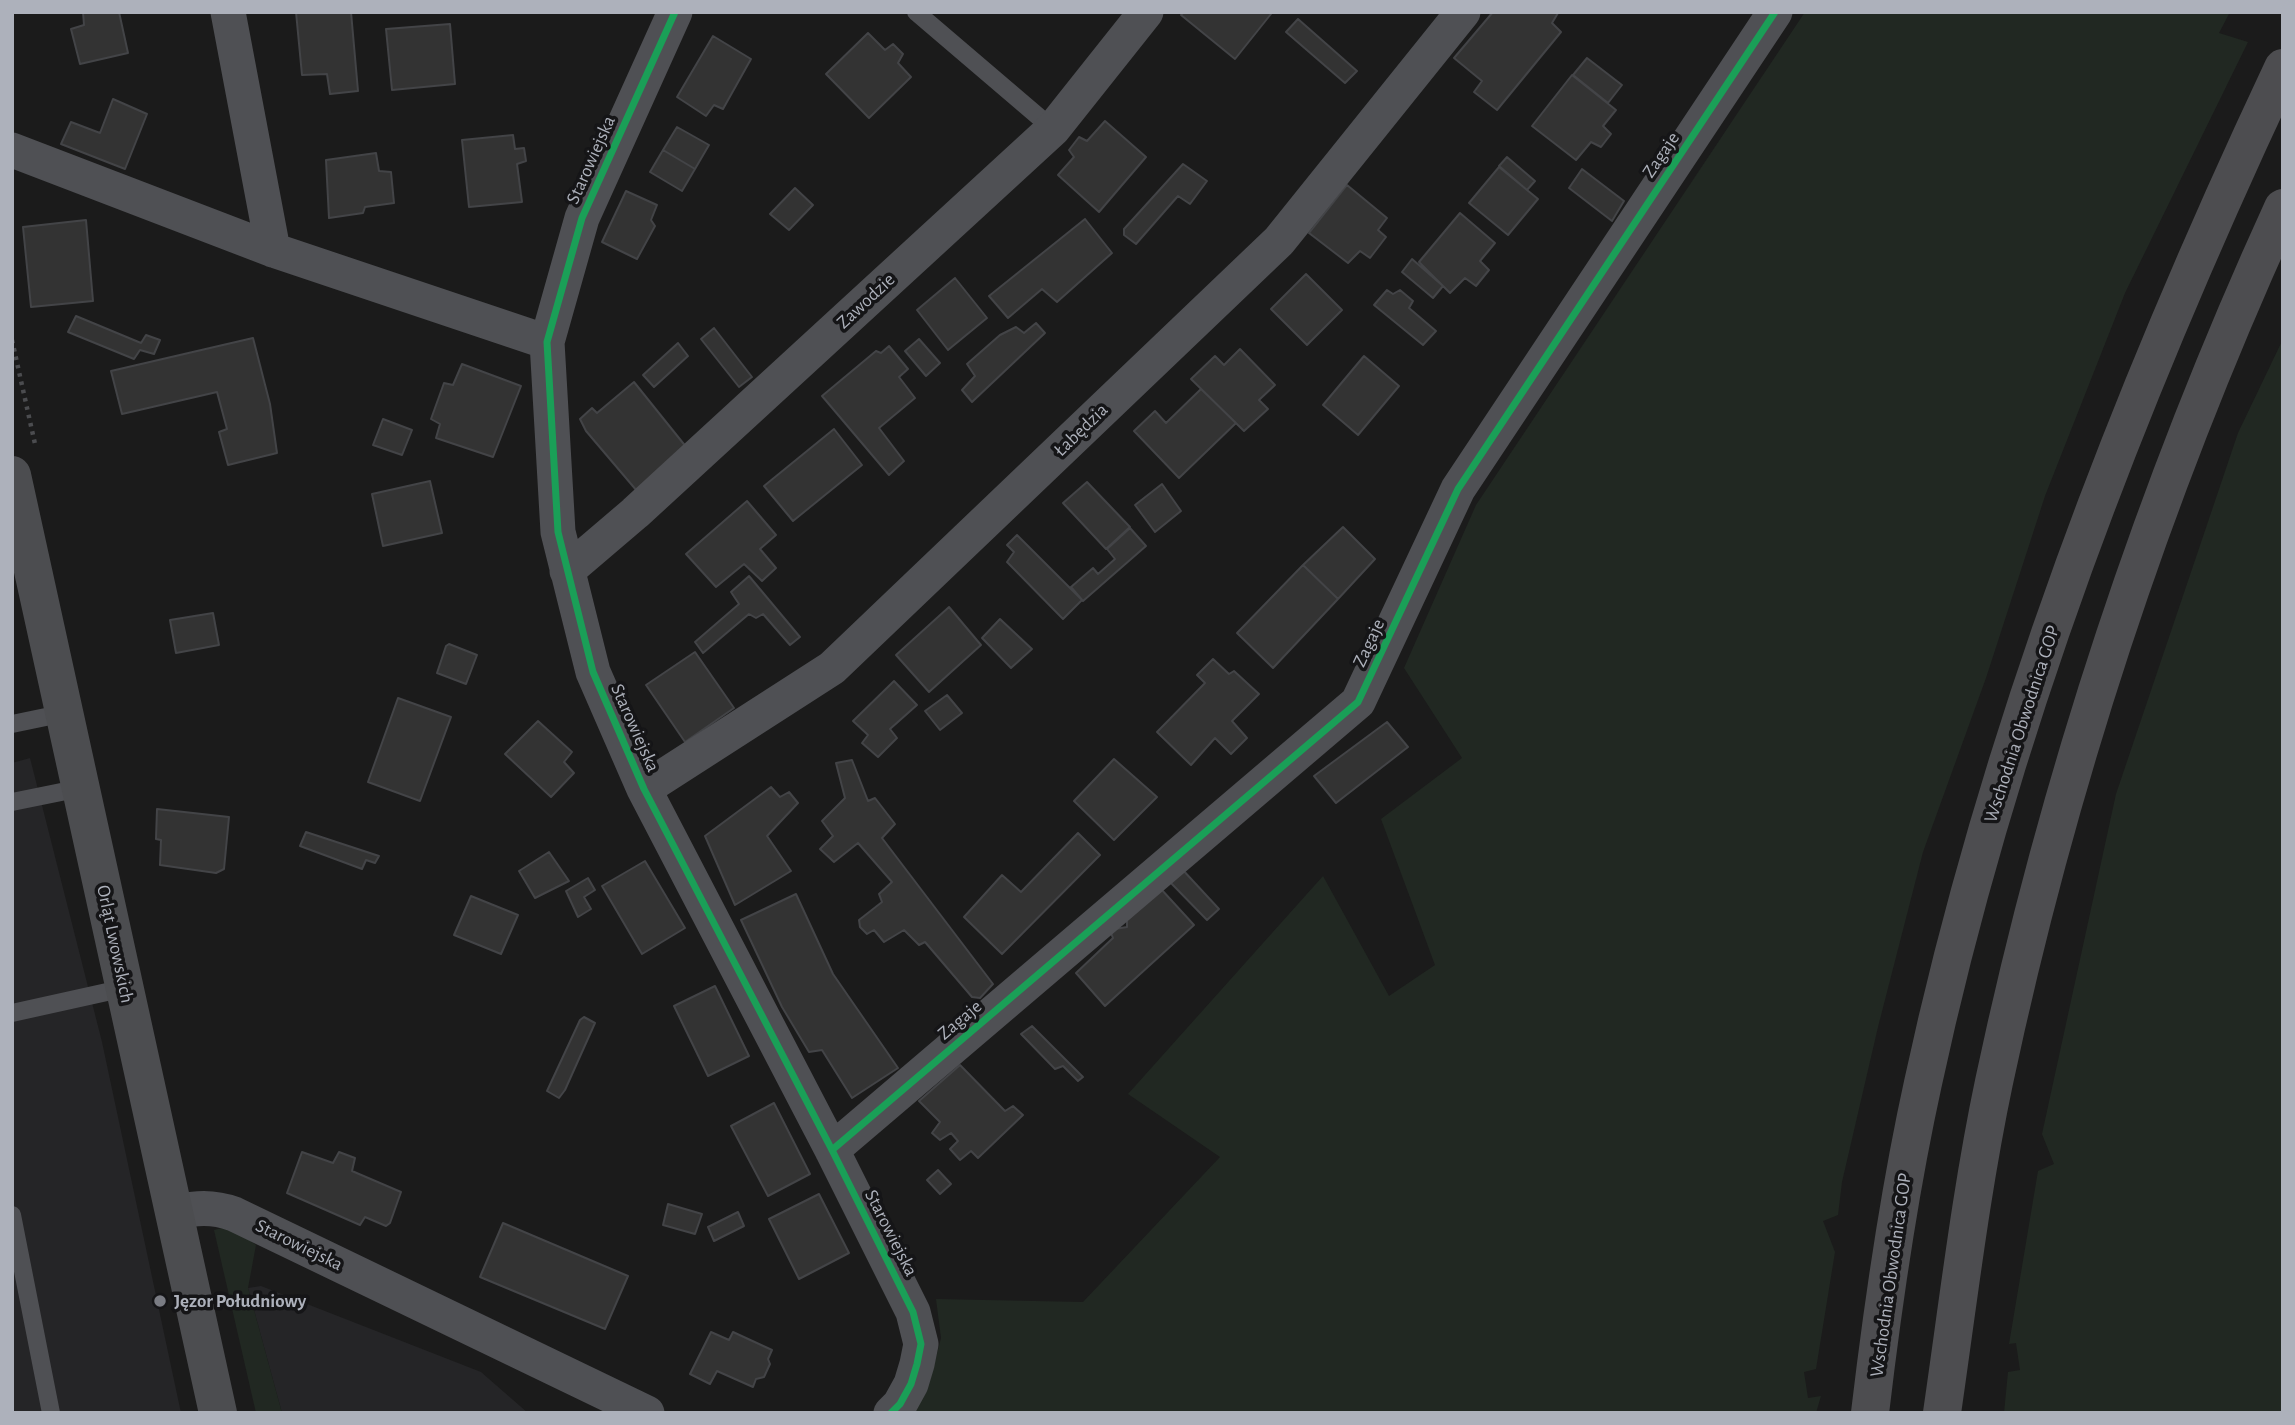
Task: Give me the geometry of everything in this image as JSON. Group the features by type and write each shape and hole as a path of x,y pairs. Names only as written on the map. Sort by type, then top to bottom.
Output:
{"highway":[{"name":"Wschodnia Obwodnica GOP","path":"1870,1410 1907,1163 1923,1083 1943,996 1989,826 2064,591 2118,450 2183,287 2283,68"},
{"path":"1942,1413 1993,1085 2048,856 2070,778 2111,645 2165,494 2230,329 2283,208"}],"main road":[{"name":"Orląt Lwowskich","path":"12,475 218,1413"}],"street":[{"path":"228,12 273,250"},
{"name":"Starowiejska","path":"676,12 582,218 547,342 558,532 593,672 645,789 913,1312 921,1344 911,1384 900,1404 891,1413"},
{"name":"Zawodzie","path":"567,571 635,513 1053,129 1146,12"},
{"name":"Łabędzia","path":"645,789 832,668 1279,241 1463,12"},
{"name":"Zagaje","path":"832,1150 1359,702 1458,489 1775,12"},
{"path":"12,150 273,250 547,342"},
{"name":"Starowiejska","path":"173,1212 201,1207 217,1208 234,1214 647,1413"}],"lane":[{"path":"916,12 1053,129"},
{"path":"12,724 65,713"},
{"path":"12,803 81,788"},
{"path":"12,1013 125,988"},
{"path":"12,1215 51,1413"}],"shaded area":[{"path":"1805,12 2230,12 2219,33 2248,42 2125,293 2045,496 1986,678 1923,852 1878,1027 1842,1182 1838,1215 1823,1221 1835,1252 1816,1369 1804,1372 1808,1398 1821,1396 1816,1413 912,1413 930,1381 941,1338 936,1299 1083,1302 1220,1157 1128,1094 1323,876 1389,996 1435,965 1381,819 1462,758 1404,668 1476,505"},
{"path":"2283,339 2283,1413 2004,1413 2008,1372 2020,1370 2016,1343 2009,1344 2038,1171 2054,1164 2042,1134 2116,794 2238,433"},
{"path":"30,758 102,1042 181,1413 12,1413 12,763"},
{"path":"230,1226 256,1245 248,1288 282,1413 256,1413 214,1230"},
{"path":"261,1286 481,1372 528,1413 282,1413 248,1288"}],"building":[{"path":"83,12 119,12 128,53 80,64 71,29 84,25"},
{"path":"296,12 351,12 358,91 330,94 327,74 302,75"},
{"path":"1184,12 1271,14 1235,59 1181,15"},
{"path":"1493,12 1556,12 1558,13 1552,23 1561,32 1497,110 1474,92 1482,81 1454,58"},
{"path":"1298,19 1357,71 1345,83 1286,32"},
{"path":"450,24 455,84 392,90 386,29"},
{"path":"868,33 885,50 893,44 903,54 898,63 911,77 869,118 826,74"},
{"path":"713,36 751,59 723,109 714,105 706,116 677,97"},
{"path":"1587,58 1622,85 1608,103 1573,75"},
{"path":"1572,75 1616,110 1603,126 1611,134 1601,147 1591,142 1576,160 1532,126"},
{"path":"113,99 147,114 125,169 61,144 71,122 100,133"},
{"path":"1105,121 1146,157 1099,212 1058,175 1074,157 1069,150 1079,137 1087,141"},
{"path":"677,127 709,145 695,169 663,150"},
{"path":"513,135 515,149 524,148 526,161 517,164 522,202 469,207 462,140"},
{"path":"663,150 695,169 682,191 650,172"},
{"path":"376,153 379,171 391,172 394,203 365,207 363,213 329,218 326,160"},
{"path":"1507,157 1535,181 1527,190 1499,166"},
{"path":"1183,164 1207,181 1190,204 1178,196 1136,244 1124,235 1124,229"},
{"path":"1499,167 1538,199 1508,235 1469,203"},
{"path":"1582,169 1624,201 1612,221 1569,188"},
{"path":"1347,185 1387,218 1378,230 1386,237 1370,258 1360,251 1348,263 1309,233"},
{"path":"795,188 813,205 789,230 770,214"},
{"path":"626,191 657,205 651,220 655,226 637,259 602,242"},
{"path":"1460,213 1495,243 1480,261 1489,270 1476,286 1465,278 1450,293 1419,262"},
{"path":"1085,219 1112,253 1057,302 1042,289 1008,318 989,296"},
{"path":"86,220 93,301 31,307 23,227"},
{"path":"1412,259 1443,286 1433,298 1402,272"},
{"path":"1306,274 1342,310 1307,345 1271,309"},
{"path":"955,278 987,318 948,350 917,310"},
{"path":"1387,290 1393,294 1400,290 1413,301 1409,308 1436,331 1423,345 1374,305"},
{"path":"76,316 141,343 146,335 160,340 154,354 140,350 134,359 68,332"},
{"path":"1036,323 1045,333 972,402 962,390 975,376 967,364 1000,335 1016,327 1024,333"},
{"path":"714,328 752,377 739,387 701,339"},
{"path":"253,338 270,404 277,453 228,465 219,432 227,429 217,392 122,414 111,371"},
{"path":"919,339 940,363 926,376 905,351"},
{"path":"678,343 688,356 654,387 643,375"},
{"path":"889,346 908,369 899,377 915,398 879,428 904,461 889,475 822,396 876,351 881,353"},
{"path":"1240,349 1275,385 1259,400 1268,409 1244,431 1191,379 1215,356 1224,365"},
{"path":"1364,356 1399,386 1358,435 1323,405"},
{"path":"462,364 521,386 493,457 436,438 440,424 431,419 444,383 453,385"},
{"path":"634,382 687,448 637,491 586,431 580,419 592,408 597,413"},
{"path":"1201,389 1236,423 1179,478 1134,431 1155,411 1166,423"},
{"path":"383,419 412,430 402,455 373,445"},
{"path":"834,429 862,465 793,521 764,486"},
{"path":"430,481 442,533 383,546 372,494"},
{"path":"1087,482 1130,527 1106,549 1063,503"},
{"path":"1162,484 1181,511 1155,532 1135,505"},
{"path":"747,501 776,535 760,549 776,568 762,581 744,564 716,587 686,554"},
{"path":"1343,527 1375,559 1338,599 1303,565"},
{"path":"1130,528 1146,546 1083,601 1071,587 1093,568 1098,574 1115,559 1107,549"},
{"path":"1017,535 1082,600 1063,619 1007,562 1014,552 1007,545"},
{"path":"1303,565 1338,599 1273,668 1237,633"},
{"path":"749,576 800,637 790,645 763,614 756,618 749,614 703,653 695,642 739,604 731,592"},
{"path":"949,607 981,645 929,692 896,655"},
{"path":"213,613 219,645 176,653 170,620"},
{"path":"1000,619 1032,649 1011,668 982,638"},
{"path":"449,644 477,655 466,684 437,673"},
{"path":"695,652 734,708 685,742 646,685"},
{"path":"1213,659 1229,674 1234,671 1259,694 1232,721 1247,738 1231,754 1215,738 1191,765 1157,732 1205,683 1197,675"},
{"path":"894,681 917,705 890,729 897,738 878,757 862,743 868,735 853,721"},
{"path":"947,695 962,713 940,730 925,711"},
{"path":"398,698 451,717 420,801 368,782"},
{"path":"538,721 572,752 564,762 574,773 551,797 505,754"},
{"path":"1387,722 1408,747 1336,803 1314,776"},
{"path":"1114,759 1157,797 1114,840 1074,801"},
{"path":"852,760 868,801 875,798 895,824 882,838 993,984 980,998 972,997 925,942 919,945 904,930 884,942 874,930 867,934 860,927 859,920 882,902 879,894 892,882 858,843 834,862 820,849 833,836 822,821 845,798 836,763"},
{"path":"771,787 780,797 789,792 798,803 767,836 791,871 735,905 705,836"},
{"path":"157,809 229,817 224,869 216,873 160,865 161,840 156,839"},
{"path":"306,832 379,856 375,863 366,860 362,869 300,846"},
{"path":"1078,833 1100,855 1002,954 964,917 1002,875 1021,892"},
{"path":"549,852 569,881 535,898 519,871"},
{"path":"645,861 685,928 642,954 602,886"},
{"path":"1181,868 1219,909 1207,920 1168,880"},
{"path":"588,878 595,890 584,897 591,909 578,917 566,891"},
{"path":"1161,889 1194,925 1105,1006 1076,973 1113,938 1111,933 1115,929 1127,927 1127,920"},
{"path":"796,894 833,974 898,1068 852,1098 822,1050 809,1052 782,1007 741,920"},
{"path":"471,896 518,915 501,954 454,935"},
{"path":"715,986 749,1056 708,1076 674,1006"},
{"path":"584,1017 595,1023 559,1098 547,1091 580,1020"},
{"path":"1032,1026 1083,1077 1078,1081 1063,1066 1055,1069 1021,1034"},
{"path":"960,1065 1005,1111 1013,1106 1023,1115 978,1158 971,1151 960,1160 950,1149 958,1141 951,1133 940,1140 932,1133 940,1122 919,1101"},
{"path":"774,1103 810,1174 768,1196 731,1126"},
{"path":"302,1152 333,1163 339,1152 355,1158 352,1171 401,1192 390,1223 386,1226 365,1217 360,1225 287,1193"},
{"path":"938,1170 951,1184 940,1194 927,1180"},
{"path":"819,1194 849,1253 799,1279 769,1219"},
{"path":"668,1204 702,1214 695,1234 663,1225"},
{"path":"738,1212 744,1226 714,1241 708,1227"},
{"path":"503,1223 628,1276 605,1329 480,1277"},
{"path":"711,1332 729,1340 733,1332 772,1350 764,1377 756,1379 753,1387 717,1371 710,1384 690,1374"}],"cycle path":[{"path":"675,12 582,218 547,342 558,532 593,672 644,789 913,1312 921,1344 917,1364 911,1384 900,1404 891,1413"},
{"path":"832,1150 1358,702 1458,489 1775,12"}],"place":[{"name":"Jęzor Południowy","path":"160,1301"}]}
